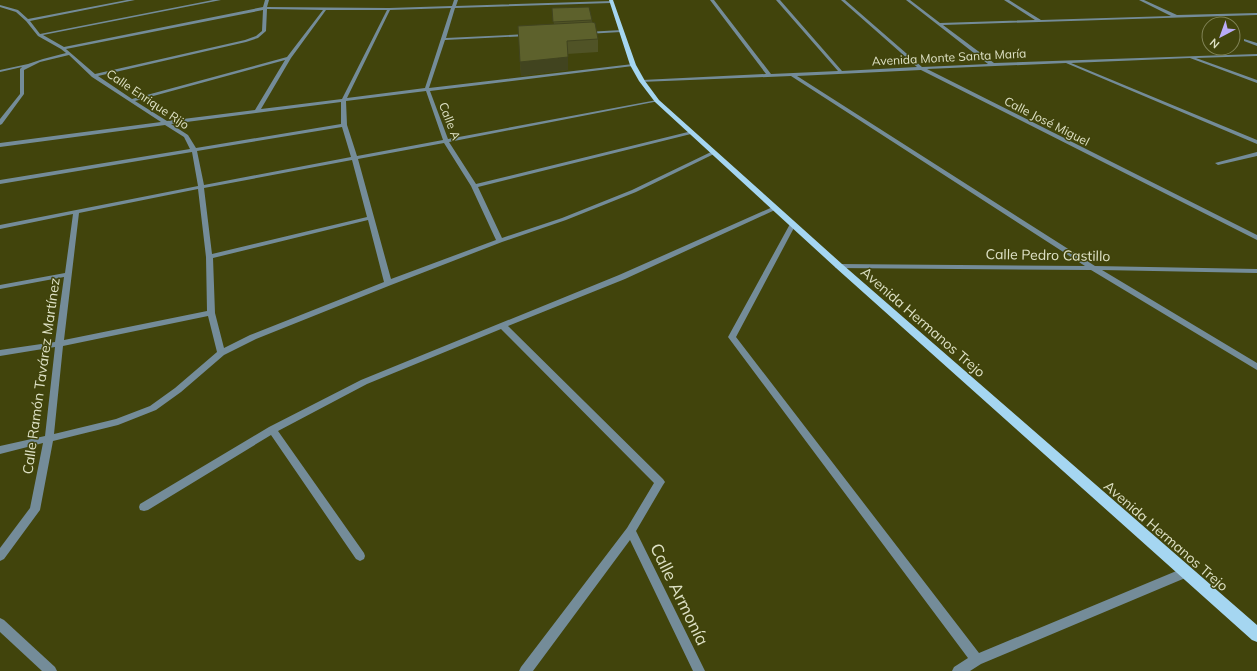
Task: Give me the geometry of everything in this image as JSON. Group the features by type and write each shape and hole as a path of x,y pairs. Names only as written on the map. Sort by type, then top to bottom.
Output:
{"main road":[{"name":"Avenida Hermanos Trejo","path":"611,1 633,65 642,81 657,101 839,266 1257,635"}],"street":[{"path":"27,20 133,0"},
{"path":"39,35 219,0"},
{"path":"94,76 246,41 257,37 264,31 265,8 267,0"},
{"name":"Calle A","path":"456,0 427,88 446,141 474,186 500,241"},
{"path":"712,0 770,76"},
{"path":"778,0 842,73"},
{"name":"Calle José Miguel","path":"843,0 921,68 1257,238"},
{"path":"908,0 993,65"},
{"path":"1006,0 1040,21"},
{"path":"1141,0 1176,16"},
{"path":"63,48 265,8 389,9 611,1"},
{"name":"Calle Enrique Rijo","path":"0,6 17,11 27,20 39,35 63,48 94,76 186,136 194,150 201,187 209,257 211,313 221,353"},
{"path":"257,111 288,58 325,9"},
{"path":"388,283 355,159 344,125 343,101 389,9"},
{"path":"940,24 1257,14"},
{"path":"583,33 621,31"},
{"path":"443,39 536,35"},
{"path":"1244,40 1257,45"},
{"path":"0,71 69,54"},
{"name":"Avenida Monte Santa María","path":"642,81 842,73 921,68 1257,55"},
{"path":"1187,57 1257,82"},
{"path":"132,100 288,58"},
{"path":"1066,62 1257,142"},
{"path":"0,123 22,94 22,69 29,65"},
{"path":"0,145 343,101 427,88 633,65"},
{"path":"793,75 1093,268 1257,367"},
{"path":"0,227 201,187 657,101"},
{"path":"0,182 344,125"},
{"path":"474,186 692,133"},
{"path":"0,450 118,422 153,408 178,390 221,353 253,337 388,283 564,219 634,190 713,152"},
{"path":"1218,163 1257,154"},
{"path":"144,507 272,430 364,382 622,277 775,208"},
{"name":"Calle Ramón Tavárez Martínez","path":"0,556 35,510 49,438 59,344 76,212"},
{"path":"209,257 370,218"},
{"path":"793,224 732,337 977,660"},
{"name":"Calle Pedro Castillo","path":"839,266 1257,271"},
{"path":"0,287 69,274"},
{"path":"0,353 59,344 211,313"},
{"path":"502,325 660,482 631,531 525,671"},
{"path":"272,430 360,556"},
{"name":"Calle Armonía","path":"631,531 699,671"},
{"path":"958,671 977,660 1186,572"},
{"path":"0,624 51,671"}],"building":[{"path":"589,7 592,20 553,22 552,8"},
{"path":"595,23 598,39 567,41 568,57 520,62 518,26"}]}
